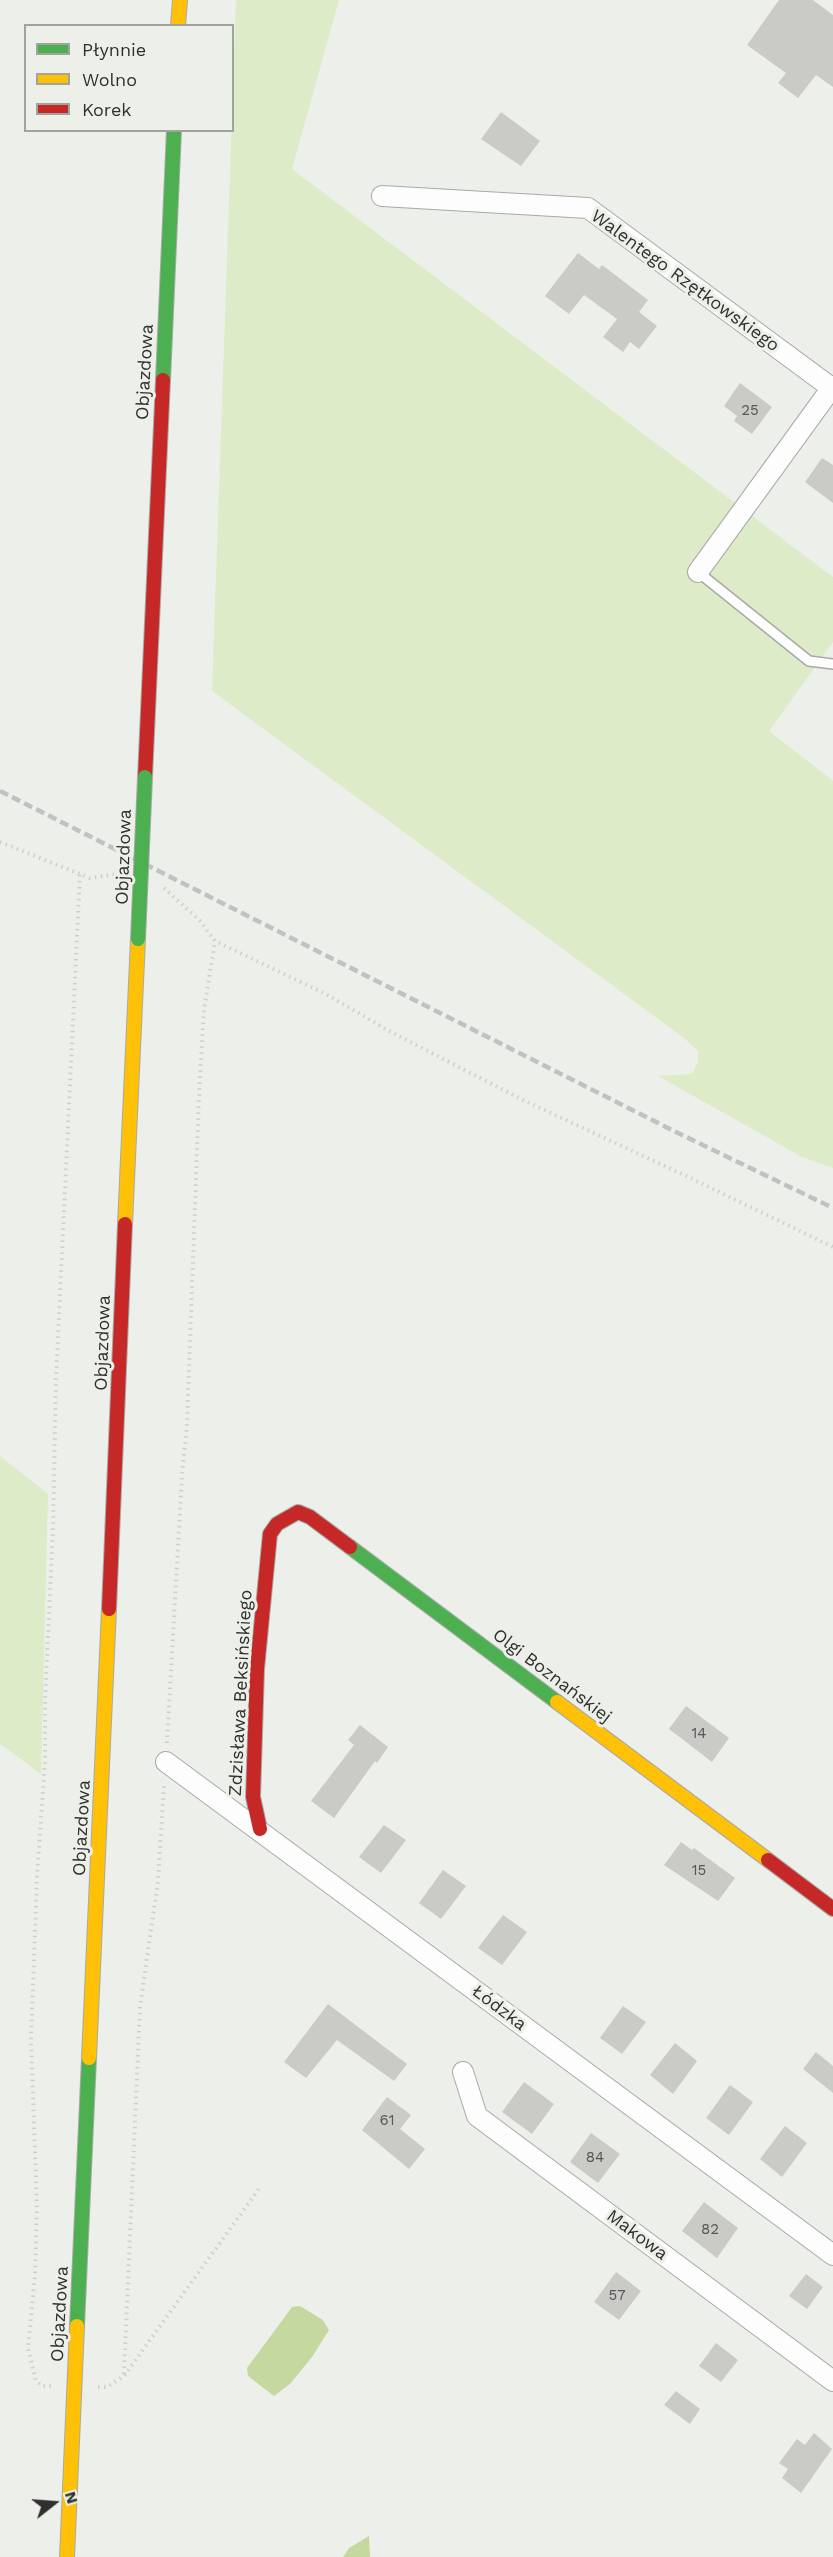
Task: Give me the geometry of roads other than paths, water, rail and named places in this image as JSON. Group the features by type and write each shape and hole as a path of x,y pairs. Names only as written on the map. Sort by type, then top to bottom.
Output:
{"main road":[{"path":"178,24 180,0"},
{"name":"Objazdowa","path":"67,2557 174,132"},
{"name":"Olgi Boznańskiej","path":"266,1558 270,1534 277,1524 298,1512 310,1517 833,1909"},
{"name":"Zdzisława Beksińskiego","path":"260,1829 252,1797 256,1669 266,1558"}],"street":[{"name":"Walentego Rzętkowskiego","path":"382,196 588,208 832,388"},
{"path":"698,572 832,388"},
{"name":"Łódzka","path":"166,1762 260,1829 833,2255"},
{"name":"Makowa","path":"463,2072 477,2116 833,2381"}],"lane":[{"path":"698,572 809,661 833,664"}],"railway":[{"path":"0,791 676,1132 833,1208"}]}
